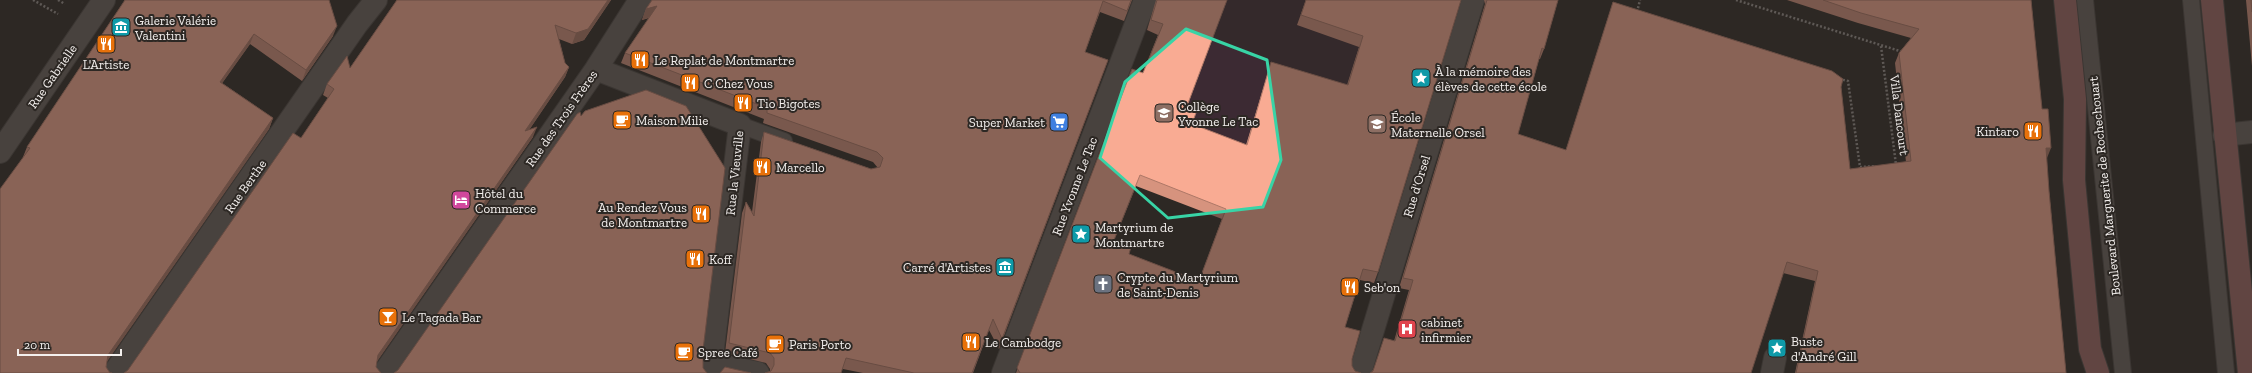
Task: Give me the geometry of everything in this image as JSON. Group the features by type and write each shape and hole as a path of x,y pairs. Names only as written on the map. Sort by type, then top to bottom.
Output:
{"main road":[{"name":"Boulevard Marguerite de Rochechouart","path":"2065,0 2076,99 2074,188 2090,349 2098,373"},
{"path":"2212,0 2224,135 2249,373"}],"street":[{"name":"Rue Gabrielle","path":"0,152 104,0"},
{"name":"Rue Berthe","path":"114,373 376,0"},
{"name":"Rue des Trois Frères","path":"384,373 596,69 640,0"},
{"name":"Rue Yvonne Le Tac","path":"1003,373 1145,0"},
{"name":"Rue d'Orsel","path":"1360,373 1473,0"},
{"name":"Rue la Vieuville","path":"596,69 740,125 710,368"},
{"path":"2224,135 2252,132"},
{"path":"710,368 758,373"}],"lane":[{"name":"Boulevard Marguerite de Rochechouart","path":"2085,0 2123,373"},
{"path":"2191,0 2226,373"},
{"path":"740,125 798,146"}],"path":[{"path":"33,0 64,17"},
{"path":"1640,0 1636,12 1644,14"},
{"path":"1736,0 1881,46 1911,54"},
{"name":"Villa Dancourt","path":"1881,46 1896,164 1889,165"},
{"name":"Villa Dancourt","path":"1833,76 1848,82 1860,167 1882,166"}],"highlighted area":[{"path":"1186,29 1267,60 1281,160 1263,207 1168,218 1100,158 1125,82"}],"shaded area":[{"path":"1172,0 1307,0 1428,57 1375,230 1123,127"}],"building":[{"path":"125,0 329,0 337,26 306,70 254,34 220,82 273,118 108,355 106,367 110,373 0,373 0,189 30,148 27,147"},
{"path":"397,0 608,0 588,29 576,33 555,25 565,63 569,67 525,131 537,127 378,355 376,367 381,373 124,373 128,370 293,133 301,138 334,89 327,84 347,56 350,68"},
{"path":"652,0 1131,0 1127,11 1103,1 1085,52 1108,60 1002,339 993,319 972,373 914,373 846,358 841,373 765,373 771,371 774,365 774,358 770,353 729,343 746,202 754,216 764,132 871,169 880,167 883,158 877,152 767,113 767,108 625,53 657,6 646,9"},
{"path":"1157,0 1227,0 1187,106 1197,110 1192,124 1247,145 1271,62 1348,85 1363,36 1301,15 1306,0 1461,0 1378,272 1363,269 1345,327 1360,331 1352,359 1352,366 1355,371 1361,373 1020,373 1017,368 1132,69 1143,73 1163,24 1151,20","holes":["1140,175 1226,209 1199,281 1129,254 1131,247 1114,240"]},
{"path":"1487,0 1558,0 1544,49 1542,48 1518,134 1566,150 1613,2 1832,71 1843,79 1841,87 1850,169 1911,161 1899,53 1919,29 1861,13 1823,0 2031,0 2042,109 2048,109 2051,148 2046,148 2066,373 1796,373 1818,271 1787,262 1751,373 1370,373 1373,371 1384,338 1395,341 1413,280 1403,278"},
{"path":"646,90 686,106 725,168 703,350 703,368 707,373 394,373 398,370 577,114 580,112 581,116 585,111"},
{"path":"725,367 751,373 720,373"}],"place":[{"name":"Galerie Valérie Valentini","path":"121,27"},
{"name":"L'Artiste","path":"106,44"},
{"name":"Le Replat de Montmartre","path":"640,60"},
{"name":"À la mémoire des élèves de cette école","path":"1421,78"},
{"name":"C Chez Vous","path":"690,83"},
{"name":"Tio Bigotes","path":"743,103"},
{"name":"Collège Yvonne Le Tac","path":"1164,113"},
{"name":"Maison Milie","path":"622,120"},
{"name":"Super Market","path":"1059,122"},
{"name":"École Maternelle Orsel","path":"1377,124"},
{"name":"Kintaro","path":"2033,131"},
{"name":"Marcello","path":"762,167"},
{"name":"Hôtel du Commerce","path":"461,200"},
{"name":"Au Rendez Vous de Montmartre","path":"701,214"},
{"name":"Martyrium de Montmartre","path":"1081,234"},
{"name":"Koff","path":"695,259"},
{"name":"Carré d'Artistes","path":"1005,267"},
{"name":"Crypte du Martyrium de Saint-Denis","path":"1103,284"},
{"name":"Seb'on","path":"1350,287"},
{"name":"Le Tagada Bar","path":"388,317"},
{"name":"cabinet infirmier","path":"1407,329"},
{"name":"Le Cambodge","path":"971,342"},
{"name":"Paris Porto","path":"775,344"},
{"name":"Buste d'André Gill","path":"1777,348"},
{"name":"Spree Café","path":"684,352"}]}
